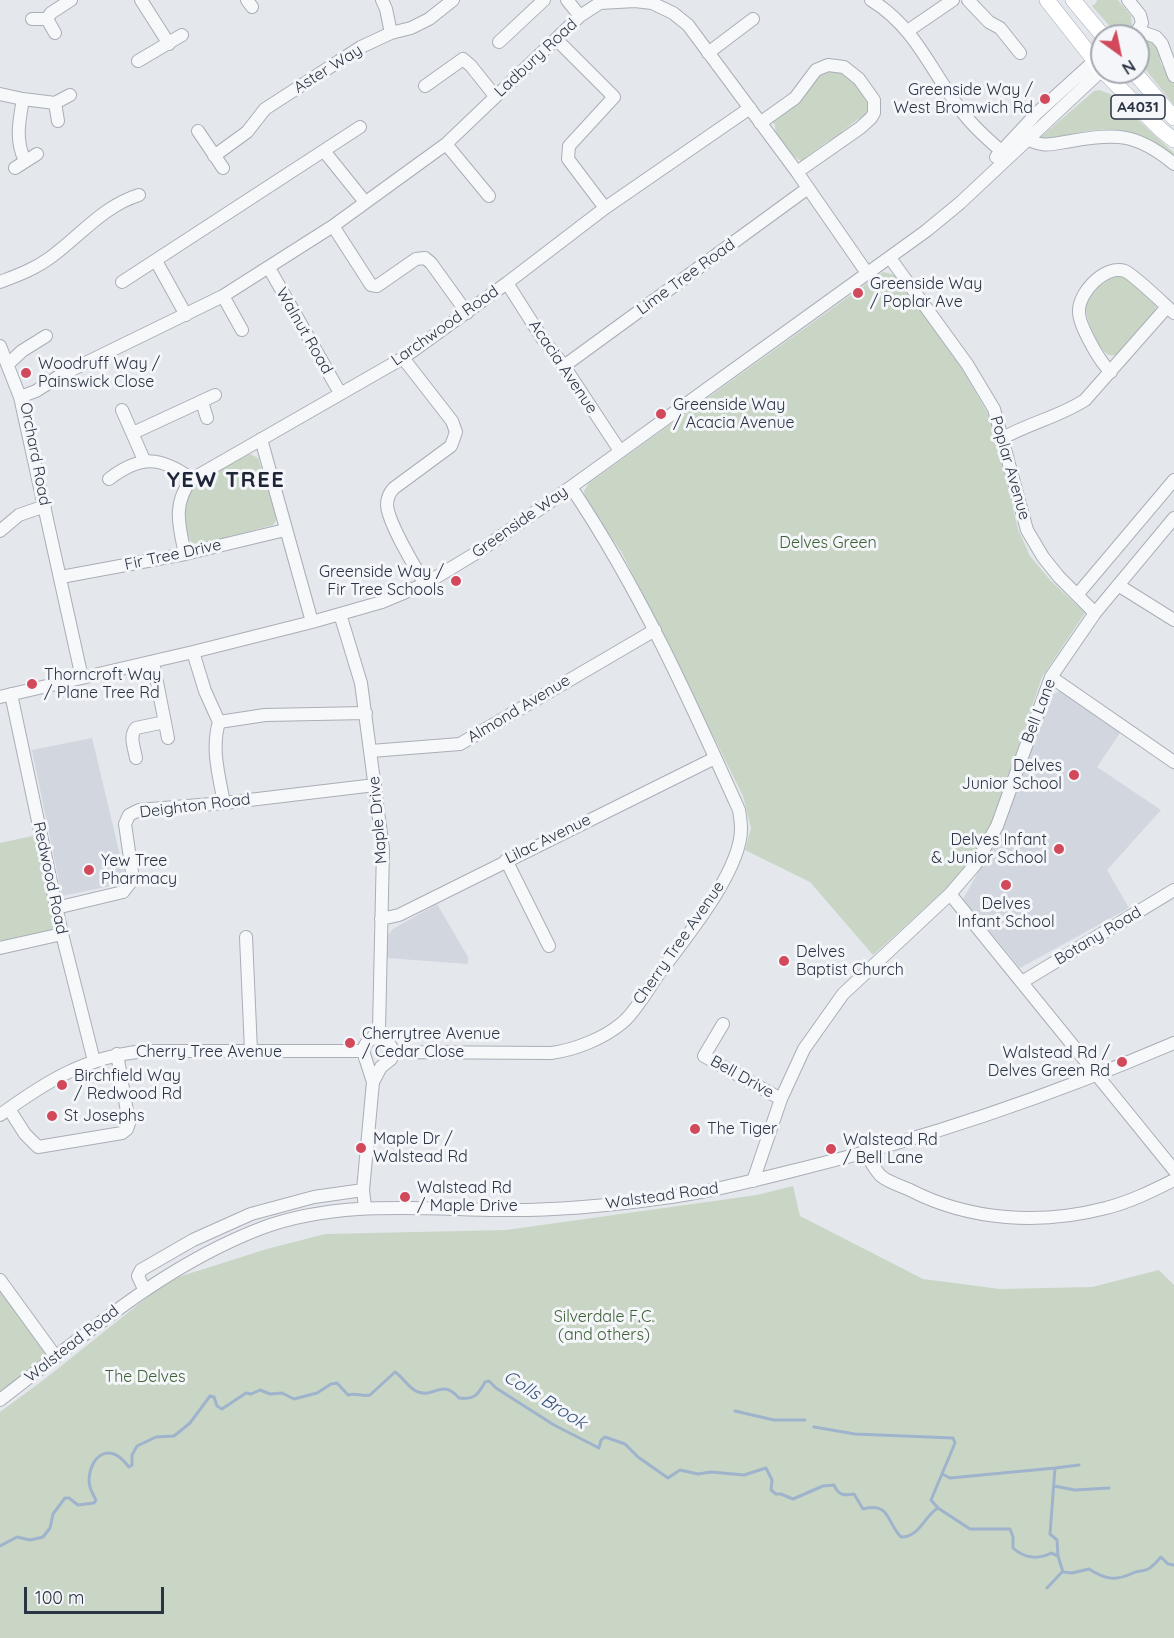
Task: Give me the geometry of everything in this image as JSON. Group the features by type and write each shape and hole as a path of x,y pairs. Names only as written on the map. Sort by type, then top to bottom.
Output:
{"main road":[{"name":"A4031","path":"1047,0 1090,53"},
{"path":"1073,0 1093,24"},
{"name":"A4031","path":"1118,84 1160,129 1174,140"},
{"name":"A4031","path":"1144,84 1174,118"}],"street":[{"path":"47,19 51,13 71,0"},
{"path":"141,0 169,44"},
{"path":"382,0 391,33"},
{"name":"Aster Way","path":"214,156 247,132 265,109 361,47 391,33 411,28 453,0"},
{"path":"499,42 544,0"},
{"path":"567,0 580,16"},
{"path":"871,0 909,30 964,115 1004,153"},
{"path":"909,30 953,0"},
{"path":"968,0 989,22 1000,28 1020,53"},
{"path":"1128,0 1140,15 1142,24"},
{"name":"Ladbury Road","path":"269,268 333,226 446,144 580,16 600,3 635,1 652,3 673,13 688,25 797,172 867,273"},
{"path":"1000,28 1008,17"},
{"path":"32,19 47,19"},
{"path":"47,19 55,33"},
{"path":"708,53 753,19"},
{"path":"138,61 182,35"},
{"path":"1150,36 1156,37 1162,44 1174,76"},
{"path":"556,39 614,96 569,146 568,159 605,208"},
{"path":"425,86 463,59 495,96"},
{"path":"760,123 795,98 816,70 828,65 844,67 858,79 874,100 874,113 871,118 797,172"},
{"name":"Greenside Way","path":"5,695 153,662 312,622 382,602 425,584 481,550 571,487 890,258 960,202 1037,113 1090,74"},
{"name":"Greenside Way","path":"1004,153 1026,138 1090,77"},
{"path":"0,94 55,103 69,95"},
{"path":"22,99 18,129 20,164 37,154"},
{"path":"55,103 58,121"},
{"name":"Larchwood Road","path":"192,479 403,358 507,284 605,208 750,108"},
{"path":"122,282 360,127"},
{"path":"198,131 223,168"},
{"path":"1026,138 1040,146 1106,135 1132,138 1158,150 1174,164"},
{"path":"446,144 489,196"},
{"path":"324,152 365,202"},
{"path":"0,282 30,271 52,257 101,214 133,197 121,186"},
{"name":"Lime Tree Road","path":"564,366 808,188"},
{"path":"333,226 371,285 377,286 416,259 425,258 431,262 467,313"},
{"name":"Poplar Avenue","path":"890,258 967,364 994,409 1028,530 1043,557 1095,613"},
{"path":"156,261 186,315"},
{"name":"Orchard Road","path":"82,678 20,398 61,375 223,296 269,268"},
{"name":"Walnut Road","path":"269,268 340,393"},
{"path":"1003,438 1071,409 1085,400 1171,310 1126,271 1116,270 1105,272 1100,276 1081,300 1078,308 1079,318 1103,364 1111,372"},
{"name":"Acacia Avenue","path":"507,284 620,451"},
{"path":"223,296 242,330"},
{"path":"8,364 22,351 46,336"},
{"path":"0,346 20,398"},
{"path":"403,358 452,421 456,432 451,446 394,488 388,496 388,510 409,557 425,584"},
{"path":"133,433 215,395"},
{"path":"202,402 207,418"},
{"path":"122,410 144,460"},
{"path":"261,438 312,622"},
{"path":"109,479 130,465 144,460 158,461 174,467 192,479 184,493 177,520 185,554"},
{"path":"1077,596 1174,480"},
{"name":"Cherry Tree Avenue","path":"393,1052 550,1053 565,1051 593,1040 623,1023 718,891 739,842 741,828 739,810 655,630 606,540 571,487"},
{"path":"0,531 19,515 45,506"},
{"name":"Bell Lane","path":"753,1181 781,1099 804,1049 843,994 950,894 975,865 997,826 1051,677 1095,613 1174,518"},
{"name":"Fir Tree Drive","path":"61,577 185,554 285,530"},
{"path":"1118,585 1174,620"},
{"name":"Maple Drive","path":"340,614 361,683 383,849 375,1034"},
{"name":"Almond Avenue","path":"371,752 460,744 655,630"},
{"path":"193,652 205,691 219,722 215,748 224,803"},
{"path":"153,662 168,738"},
{"path":"1051,677 1174,762"},
{"name":"Redwood Road","path":"5,695 94,1061"},
{"path":"219,722 226,723 265,715 366,713"},
{"path":"136,758 132,735 136,728 165,723"},
{"name":"Lilac Avenue","path":"381,919 399,915 715,758"},
{"name":"Deighton Road","path":"56,908 123,892 129,886 133,879 125,824 129,815 139,810 224,803 375,785"},
{"path":"506,860 549,946"},
{"name":"Botany Road","path":"1022,982 1174,890"},
{"path":"950,894 1174,1170"},
{"path":"0,948 62,934"},
{"path":"246,937 250,1051"},
{"name":"Bell Drive","path":"723,1024 704,1056 781,1099"},
{"path":"364,1208 363,1190 373,1082 363,1051 366,1043 375,1034 387,1040 393,1052 391,1059 381,1067 373,1082"},
{"name":"Walstead Road","path":"0,1400 144,1289 198,1258 263,1228 293,1219 364,1208 504,1210 579,1207 658,1199 753,1181 865,1153 941,1130 1098,1075 1174,1043"},
{"name":"Cherry Tree Avenue","path":"4,1112 63,1073 117,1054 144,1051 363,1051"},
{"path":"4,1112 39,1147 122,1133 127,1129 129,1123 117,1054"},
{"path":"368,1064 381,1067"},
{"path":"865,1153 882,1176 928,1200 992,1216 1029,1219 1078,1215 1108,1208 1174,1180"},
{"path":"144,1289 138,1276 141,1270 225,1224 283,1204 363,1190"},
{"path":"0,1280 56,1357"}],"shaded area":[{"name":"Delves Infant & Junior School","path":"1061,691 1120,733 1097,767 1161,810 1107,870 1129,908 1020,968 963,899 1003,828 1049,695"},
{"path":"92,738 125,876 120,884 62,896 32,750"},
{"path":"437,904 468,957 468,964 387,958 388,935 393,929"}],"green space":[{"path":"1097,0 1118,0 1131,16 1132,24 1108,24 1092,6"},
{"path":"1150,41 1157,45 1161,64 1174,81 1174,105 1150,75"},
{"path":"840,70 856,82 864,96 868,97 871,108 863,121 858,119 843,131 841,136 828,141 806,157 806,160 801,161 784,145 777,135 775,124 772,123 779,113 784,114 795,105 823,71"},
{"path":"1099,90 1110,94 1174,153 1174,158 1153,142 1121,130 1096,130 1040,140 1094,91"},
{"name":"Delves Green","path":"883,272 895,275 958,362 991,419 1018,529 1030,556 1051,581 1085,613 1042,677 993,820 974,855 949,886 873,955 810,882 745,850 751,828 743,796 622,553 586,501 584,491 589,483"},
{"path":"1120,273 1155,301 1156,305 1155,314 1120,354 1111,355 1102,349 1095,337 1085,303 1106,278"},
{"path":"250,454 258,458 277,519 273,525 198,545 191,542 184,524 184,508 188,496 207,476"},
{"path":"37,835 55,933 0,945 0,843"},
{"path":"793,1186 800,1216 923,1279 1000,1289 1092,1287 1159,1270 1174,1285 1174,1638 0,1638 0,1412 169,1280 267,1249 325,1234 506,1230 757,1195"},
{"path":"0,1288 51,1358 0,1396"}],"waterway":[{"name":"Colls Brook","path":"0,1546 17,1537 30,1540 43,1537 50,1528 53,1514 65,1498 69,1498 78,1505 94,1503 96,1500 89,1481 91,1468 97,1458 108,1453 114,1454 129,1467 132,1465 132,1455 137,1446 156,1437 174,1436 190,1423 210,1396 214,1397 217,1406 222,1409 246,1393 251,1394 260,1390 270,1394 282,1393 294,1399 317,1393 337,1383 348,1395 370,1395 395,1372 418,1392 429,1393 448,1389 459,1398 475,1396 485,1382 489,1381 496,1388 554,1425 599,1448 601,1440 605,1437 625,1444 638,1457 668,1478 680,1470 698,1474 711,1472 744,1475 766,1468 772,1480 771,1490 776,1494 793,1499 823,1486 834,1485 842,1494 854,1494 863,1509 879,1508 883,1511 901,1537 913,1534 938,1508 970,1529 1010,1529 1013,1548 1031,1557 1041,1557 1051,1553 1058,1556 1063,1572 1072,1573 1089,1569 1106,1577 1116,1578 1147,1570 1161,1557 1168,1564 1174,1565"},
{"path":"735,1411 774,1420 805,1420"},
{"path":"814,1427 855,1434 953,1438 955,1443 931,1500 938,1508"},
{"path":"1055,1468 1079,1465"},
{"path":"942,1474 950,1478 1055,1468 1050,1534 1057,1540 1058,1556"},
{"path":"1054,1486 1075,1490 1109,1488"},
{"path":"1047,1588 1062,1572"}],"place":[{"name":"Greenside Way / West Bromwich Rd","path":"1045,99"},
{"name":"Greenside Way / Poplar Ave","path":"858,293"},
{"name":"Woodruff Way / Painswick Close","path":"26,373"},
{"name":"Greenside Way / Acacia Avenue","path":"661,414"},
{"name":"Greenside Way / Fir Tree Schools","path":"456,581"},
{"name":"Thorncroft Way / Plane Tree Rd","path":"32,684"},
{"name":"Delves Junior School","path":"1074,775"},
{"name":"Delves Infant & Junior School","path":"1059,849"},
{"name":"Yew Tree Pharmacy","path":"89,870"},
{"name":"Delves Infant School","path":"1006,885"},
{"name":"Delves Baptist Church","path":"784,961"},
{"name":"Cherrytree Avenue / Cedar Close","path":"350,1043"},
{"name":"Walstead Rd / Delves Green Rd","path":"1122,1062"},
{"name":"Birchfield Way / Redwood Rd","path":"62,1085"},
{"name":"St Josephs","path":"52,1116"},
{"name":"The Tiger","path":"695,1129"},
{"name":"Maple Dr / Walstead Rd","path":"361,1148"},
{"name":"Walstead Rd / Bell Lane","path":"831,1149"},
{"name":"Walstead Rd / Maple Drive","path":"405,1197"}],"district":[{"name":"YEW TREE","path":"226,480"}],"park label":[{"name":"Silverdale F.C. (and others)","path":"604,1326"},
{"name":"The Delves","path":"145,1377"}]}
